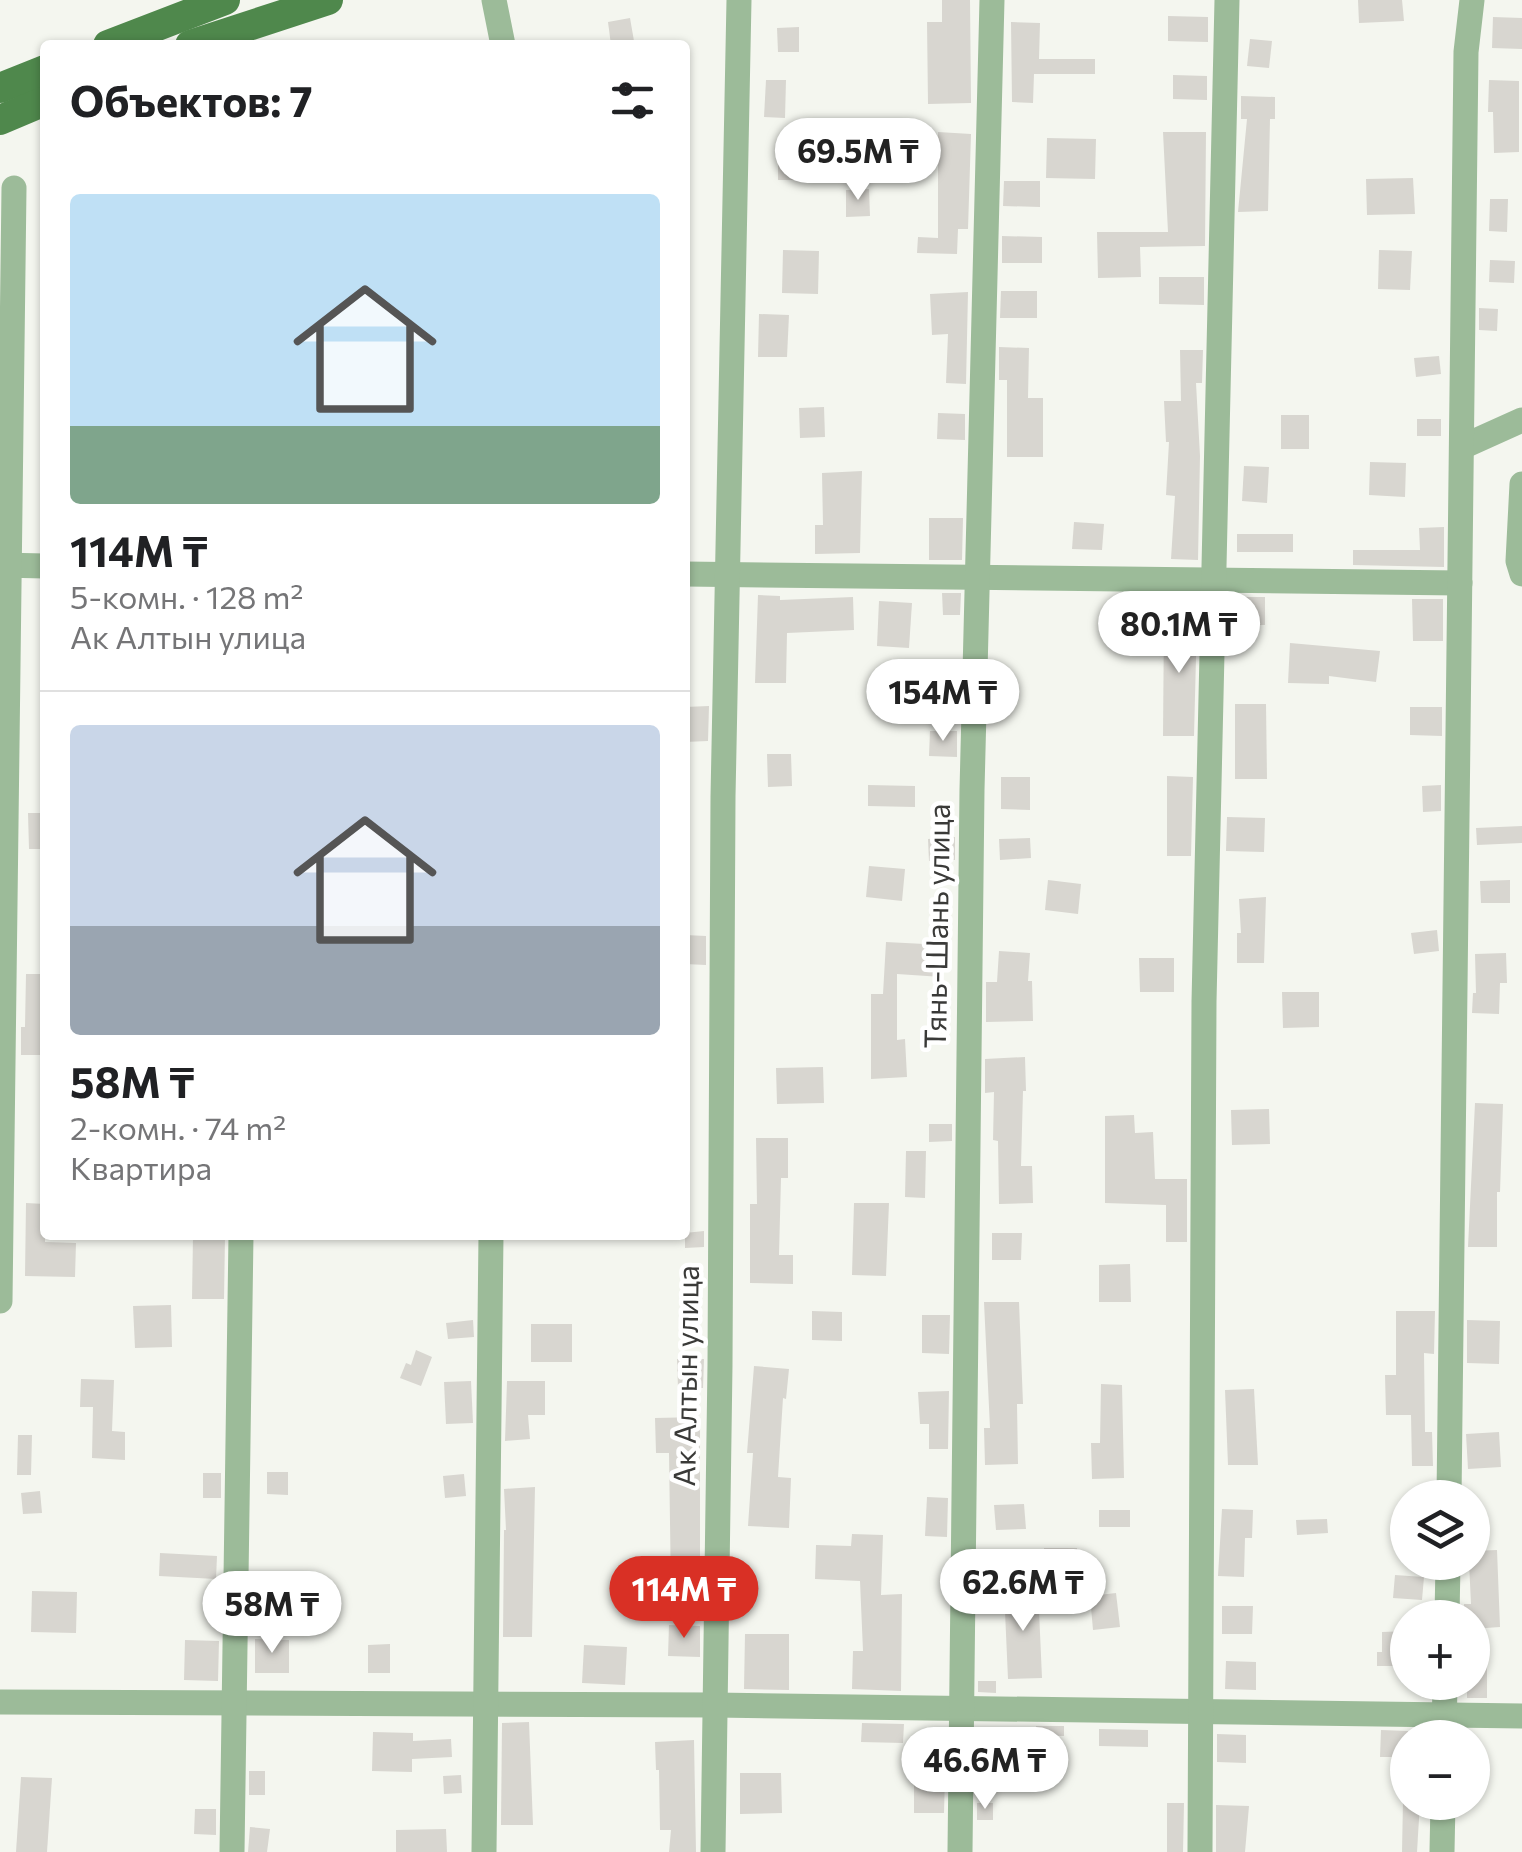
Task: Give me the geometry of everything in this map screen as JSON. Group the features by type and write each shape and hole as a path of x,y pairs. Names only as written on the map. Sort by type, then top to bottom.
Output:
{"main road":[{"path":"128,40 223,16 328,0"},
{"path":"196,40 223,16"},
{"path":"0,88 40,72"},
{"path":"0,120 40,103"}],"street":[{"path":"494,0 502,40"},
{"name":"Ак Алтын улица","path":"713,1852 722,796 739,0"},
{"name":"Тянь-Шань улица","path":"960,1852 977,580 992,0"},
{"path":"1200,1852 1204,1002 1227,0"},
{"path":"1449,1480 1466,52 1472,0"},
{"path":"0,1302 5,565 14,188"},
{"path":"1462,447 1522,420"},
{"path":"1522,484 1518,562 1522,574"},
{"path":"5,565 40,566"},
{"path":"690,574 1460,583"},
{"path":"232,1852 241,1240"},
{"path":"484,1852 491,1240"},
{"path":"0,1702 961,1708 1202,1712 1390,1723"},
{"path":"1490,1720 1522,1716"},
{"path":"1442,1852 1443,1820"}],"building":[{"path":"942,0 970,0 971,103 928,104 927,22 942,22"},
{"path":"1358,0 1402,0 1404,21 1359,23"},
{"path":"1168,16 1208,17 1208,42 1168,41"},
{"path":"1493,17 1522,18 1522,49 1492,48"},
{"path":"630,18 634,40 610,40 608,22"},
{"path":"1011,22 1040,23 1039,59 1095,59 1095,74 1034,74 1033,103 1012,102"},
{"path":"799,27 799,52 778,52 777,28"},
{"path":"1250,39 1272,41 1269,68 1247,66"},
{"path":"1173,75 1207,76 1207,100 1173,99"},
{"path":"766,80 786,80 785,118 764,117"},
{"path":"1489,80 1519,81 1519,152 1494,153 1493,112 1488,112"},
{"path":"1241,96 1275,97 1275,119 1270,119 1268,211 1238,212 1247,119 1241,119"},
{"path":"938,132 971,134 968,229 958,229 957,254 917,253 918,237 938,238"},
{"path":"1163,132 1206,132 1205,246 1140,247 1141,277 1098,278 1097,232 1168,232"},
{"path":"1047,138 1096,139 1095,179 1046,178"},
{"path":"796,157 796,180 778,180 778,158"},
{"path":"1413,178 1415,214 1367,215 1366,179"},
{"path":"1004,181 1040,181 1040,207 1003,206"},
{"path":"869,189 870,216 846,217 846,190"},
{"path":"1490,199 1508,199 1507,232 1489,231"},
{"path":"1002,236 1042,237 1042,263 1002,263"},
{"path":"783,250 819,251 818,294 782,293"},
{"path":"1379,250 1412,251 1410,290 1378,289"},
{"path":"1490,260 1515,261 1514,283 1489,282"},
{"path":"1159,277 1204,277 1204,305 1159,304"},
{"path":"1001,291 1037,291 1037,318 1000,318"},
{"path":"968,292 966,384 946,383 948,334 932,335 930,294"},
{"path":"1479,308 1498,309 1497,331 1479,330"},
{"path":"759,314 789,315 787,357 758,357"},
{"path":"999,347 1029,348 1028,398 1043,398 1043,457 1007,457 1007,380 999,380"},
{"path":"1180,350 1203,350 1202,383 1196,383 1200,456 1198,560 1171,559 1175,496 1166,495 1169,442 1164,401 1181,401"},
{"path":"1439,356 1441,374 1416,377 1414,358"},
{"path":"824,407 825,437 800,438 799,408"},
{"path":"938,413 965,414 965,440 937,439"},
{"path":"1281,415 1309,415 1309,449 1281,449"},
{"path":"1417,419 1441,419 1441,436 1417,436"},
{"path":"1370,462 1406,463 1405,497 1369,495"},
{"path":"1244,466 1269,467 1267,503 1242,501"},
{"path":"862,471 860,553 815,554 815,525 823,525 822,473"},
{"path":"929,518 963,518 962,560 929,560"},
{"path":"1074,522 1104,524 1102,550 1072,549"},
{"path":"1444,527 1444,567 1353,565 1353,550 1420,550 1419,528"},
{"path":"1237,534 1293,534 1293,552 1237,552"},
{"path":"942,593 961,593 960,615 943,615"},
{"path":"758,595 780,596 780,600 853,597 854,630 787,633 786,683 755,683"},
{"path":"1230,597 1265,597 1265,625 1229,625"},
{"path":"1412,599 1443,599 1443,641 1413,641"},
{"path":"879,601 912,603 909,648 877,646"},
{"path":"1164,617 1197,618 1194,736 1163,736"},
{"path":"1290,643 1380,651 1376,682 1329,676 1329,684 1288,683"},
{"path":"959,677 958,702 933,704 932,679"},
{"path":"1235,704 1266,704 1267,779 1235,779"},
{"path":"709,706 708,741 690,742 690,707"},
{"path":"1410,707 1442,707 1442,736 1410,735"},
{"path":"930,731 957,731 957,757 929,756"},
{"path":"767,754 791,754 792,786 768,787"},
{"path":"1167,776 1193,777 1191,856 1167,856"},
{"path":"1001,777 1030,777 1030,810 1001,809"},
{"path":"868,785 915,786 915,807 868,806"},
{"path":"1441,785 1441,811 1423,812 1422,786"},
{"path":"28,813 40,813 40,849 29,849"},
{"path":"1227,817 1265,818 1264,852 1226,851"},
{"path":"1522,826 1522,843 1477,845 1476,828"},
{"path":"955,837 955,860 929,861 928,839"},
{"path":"1030,838 1031,858 1000,860 999,839"},
{"path":"869,866 905,869 902,901 866,897"},
{"path":"1048,880 1081,884 1078,914 1045,910"},
{"path":"1510,880 1510,903 1481,903 1480,881"},
{"path":"1266,897 1264,963 1237,963 1237,933 1241,933 1239,899"},
{"path":"1437,930 1439,951 1414,954 1411,933"},
{"path":"690,935 706,936 706,965 690,964"},
{"path":"886,942 944,945 942,977 897,974 897,1040 905,1039 907,1077 871,1079 871,994 883,994"},
{"path":"999,951 1030,953 1028,981 1032,981 1033,1021 986,1022 986,982 997,982"},
{"path":"1506,953 1507,983 1500,983 1499,1014 1472,1013 1475,954"},
{"path":"1139,958 1174,958 1174,992 1140,992"},
{"path":"26,974 40,974 40,1055 21,1055 21,1027 25,1027"},
{"path":"1282,992 1319,992 1319,1027 1283,1028"},
{"path":"1025,1057 1021,1166 1032,1166 1033,1203 999,1204 998,1141 993,1140 994,1092 985,1093 985,1059"},
{"path":"823,1067 824,1103 777,1104 776,1068"},
{"path":"1475,1103 1503,1104 1497,1247 1468,1247"},
{"path":"1269,1109 1270,1144 1232,1145 1231,1110"},
{"path":"1134,1115 1135,1133 1153,1132 1155,1179 1187,1179 1187,1242 1166,1242 1166,1205 1105,1203 1105,1116"},
{"path":"929,1124 952,1124 952,1141 929,1142"},
{"path":"756,1138 788,1138 788,1178 781,1178 779,1255 793,1255 793,1284 750,1283 750,1204 757,1204"},
{"path":"906,1151 926,1151 925,1198 905,1197"},
{"path":"26,1203 40,1204 40,1240 76,1243 75,1277 25,1276"},
{"path":"854,1203 889,1203 886,1276 852,1275"},
{"path":"704,1231 704,1247 685,1248 690,1232"},
{"path":"992,1233 1022,1233 1021,1260 992,1260"},
{"path":"193,1240 225,1240 224,1299 192,1299"},
{"path":"1130,1264 1131,1302 1099,1302 1099,1265"},
{"path":"984,1302 1019,1302 1023,1404 1017,1404 1018,1464 985,1465 984,1428 990,1428"},
{"path":"171,1305 172,1347 135,1348 133,1306"},
{"path":"812,1311 842,1312 842,1341 812,1340"},
{"path":"1396,1311 1435,1311 1434,1354 1424,1353 1425,1432 1432,1432 1433,1466 1412,1466 1411,1415 1386,1415 1385,1375 1396,1375"},
{"path":"922,1315 950,1315 949,1354 922,1353"},
{"path":"473,1320 474,1337 448,1339 446,1323"},
{"path":"1467,1320 1500,1321 1499,1364 1467,1363"},
{"path":"531,1324 572,1324 572,1362 531,1362"},
{"path":"416,1350 432,1357 421,1386 400,1378 406,1363 411,1365"},
{"path":"677,1359 704,1359 703,1388 678,1388"},
{"path":"754,1366 789,1369 786,1399 783,1398 778,1477 791,1478 789,1528 748,1526 753,1453 747,1453"},
{"path":"81,1379 114,1380 112,1431 125,1432 125,1460 92,1458 93,1407 80,1407"},
{"path":"471,1381 473,1423 446,1424 444,1382"},
{"path":"507,1381 545,1381 545,1415 528,1415 530,1439 505,1441"},
{"path":"1101,1384 1122,1385 1124,1478 1092,1479 1091,1443 1100,1443"},
{"path":"1254,1389 1258,1465 1228,1465 1225,1390"},
{"path":"949,1391 948,1449 929,1449 929,1424 920,1424 918,1392"},
{"path":"700,1417 700,1590 671,1591 669,1453 656,1453 655,1418"},
{"path":"1499,1432 1501,1467 1468,1469 1466,1434"},
{"path":"18,1435 32,1435 31,1475 17,1475"},
{"path":"267,1472 288,1472 288,1495 267,1494"},
{"path":"203,1473 221,1473 221,1498 203,1498"},
{"path":"464,1474 466,1496 445,1498 443,1476"},
{"path":"535,1487 532,1637 503,1637 504,1489"},
{"path":"40,1491 42,1513 23,1514 21,1493"},
{"path":"927,1497 948,1498 947,1537 925,1536"},
{"path":"1024,1504 1026,1529 996,1530 994,1505"},
{"path":"1222,1509 1253,1510 1252,1538 1245,1538 1244,1577 1218,1576"},
{"path":"1099,1510 1130,1510 1130,1527 1099,1527"},
{"path":"1327,1519 1328,1533 1297,1535 1296,1520"},
{"path":"852,1534 883,1535 881,1595 902,1594 901,1691 852,1689 853,1651 863,1651 860,1581 815,1579 816,1545 851,1546"},
{"path":"1044,1548 1077,1548 1078,1585 1045,1585"},
{"path":"1490,1550 1497,1550 1500,1627 1490,1628 1490,1600 1471,1600 1470,1580 1490,1580"},
{"path":"160,1553 217,1556 216,1579 159,1576"},
{"path":"1395,1580 1424,1580 1422,1600 1393,1598"},
{"path":"1038,1588 1042,1678 1008,1679 1004,1589"},
{"path":"32,1591 77,1592 76,1633 31,1632"},
{"path":"1116,1593 1120,1627 1093,1630 1090,1596"},
{"path":"1222,1606 1253,1606 1252,1634 1222,1634"},
{"path":"669,1625 700,1626 700,1657 668,1656"},
{"path":"1382,1632 1390,1632 1390,1666 1377,1666"},
{"path":"745,1634 789,1634 789,1690 744,1689"},
{"path":"255,1639 289,1640 289,1673 255,1673"},
{"path":"185,1640 219,1641 218,1681 184,1680"},
{"path":"390,1644 390,1673 368,1673 368,1645"},
{"path":"584,1645 627,1647 625,1685 582,1683"},
{"path":"1226,1661 1256,1662 1256,1690 1225,1689"},
{"path":"978,1681 996,1681 996,1693 978,1692"},
{"path":"529,1722 533,1825 501,1825 502,1723"},
{"path":"862,1723 904,1724 903,1743 861,1742"},
{"path":"1036,1726 1064,1726 1064,1736 1035,1735"},
{"path":"1099,1729 1148,1730 1148,1747 1099,1746"},
{"path":"1381,1730 1390,1730 1390,1757 1380,1757"},
{"path":"373,1732 413,1733 413,1741 451,1739 452,1757 412,1759 412,1772 372,1771"},
{"path":"1217,1734 1246,1735 1246,1763 1217,1762"},
{"path":"694,1740 696,1852 669,1852 671,1830 660,1830 655,1742"},
{"path":"249,1771 265,1771 265,1795 249,1795"},
{"path":"740,1773 781,1773 782,1813 740,1814"},
{"path":"461,1775 462,1793 444,1794 443,1776"},
{"path":"914,1775 945,1775 944,1813 914,1813"},
{"path":"21,1777 52,1778 47,1852 16,1852"},
{"path":"977,1803 993,1803 993,1820 977,1820"},
{"path":"1167,1803 1184,1803 1183,1852 1167,1852"},
{"path":"1216,1805 1249,1806 1245,1852 1216,1852"},
{"path":"195,1809 216,1809 216,1835 194,1834"},
{"path":"1403,1820 1419,1820 1417,1852 1402,1852"},
{"path":"250,1827 270,1829 267,1852 248,1852"},
{"path":"446,1829 447,1852 396,1852 396,1830"}]}
